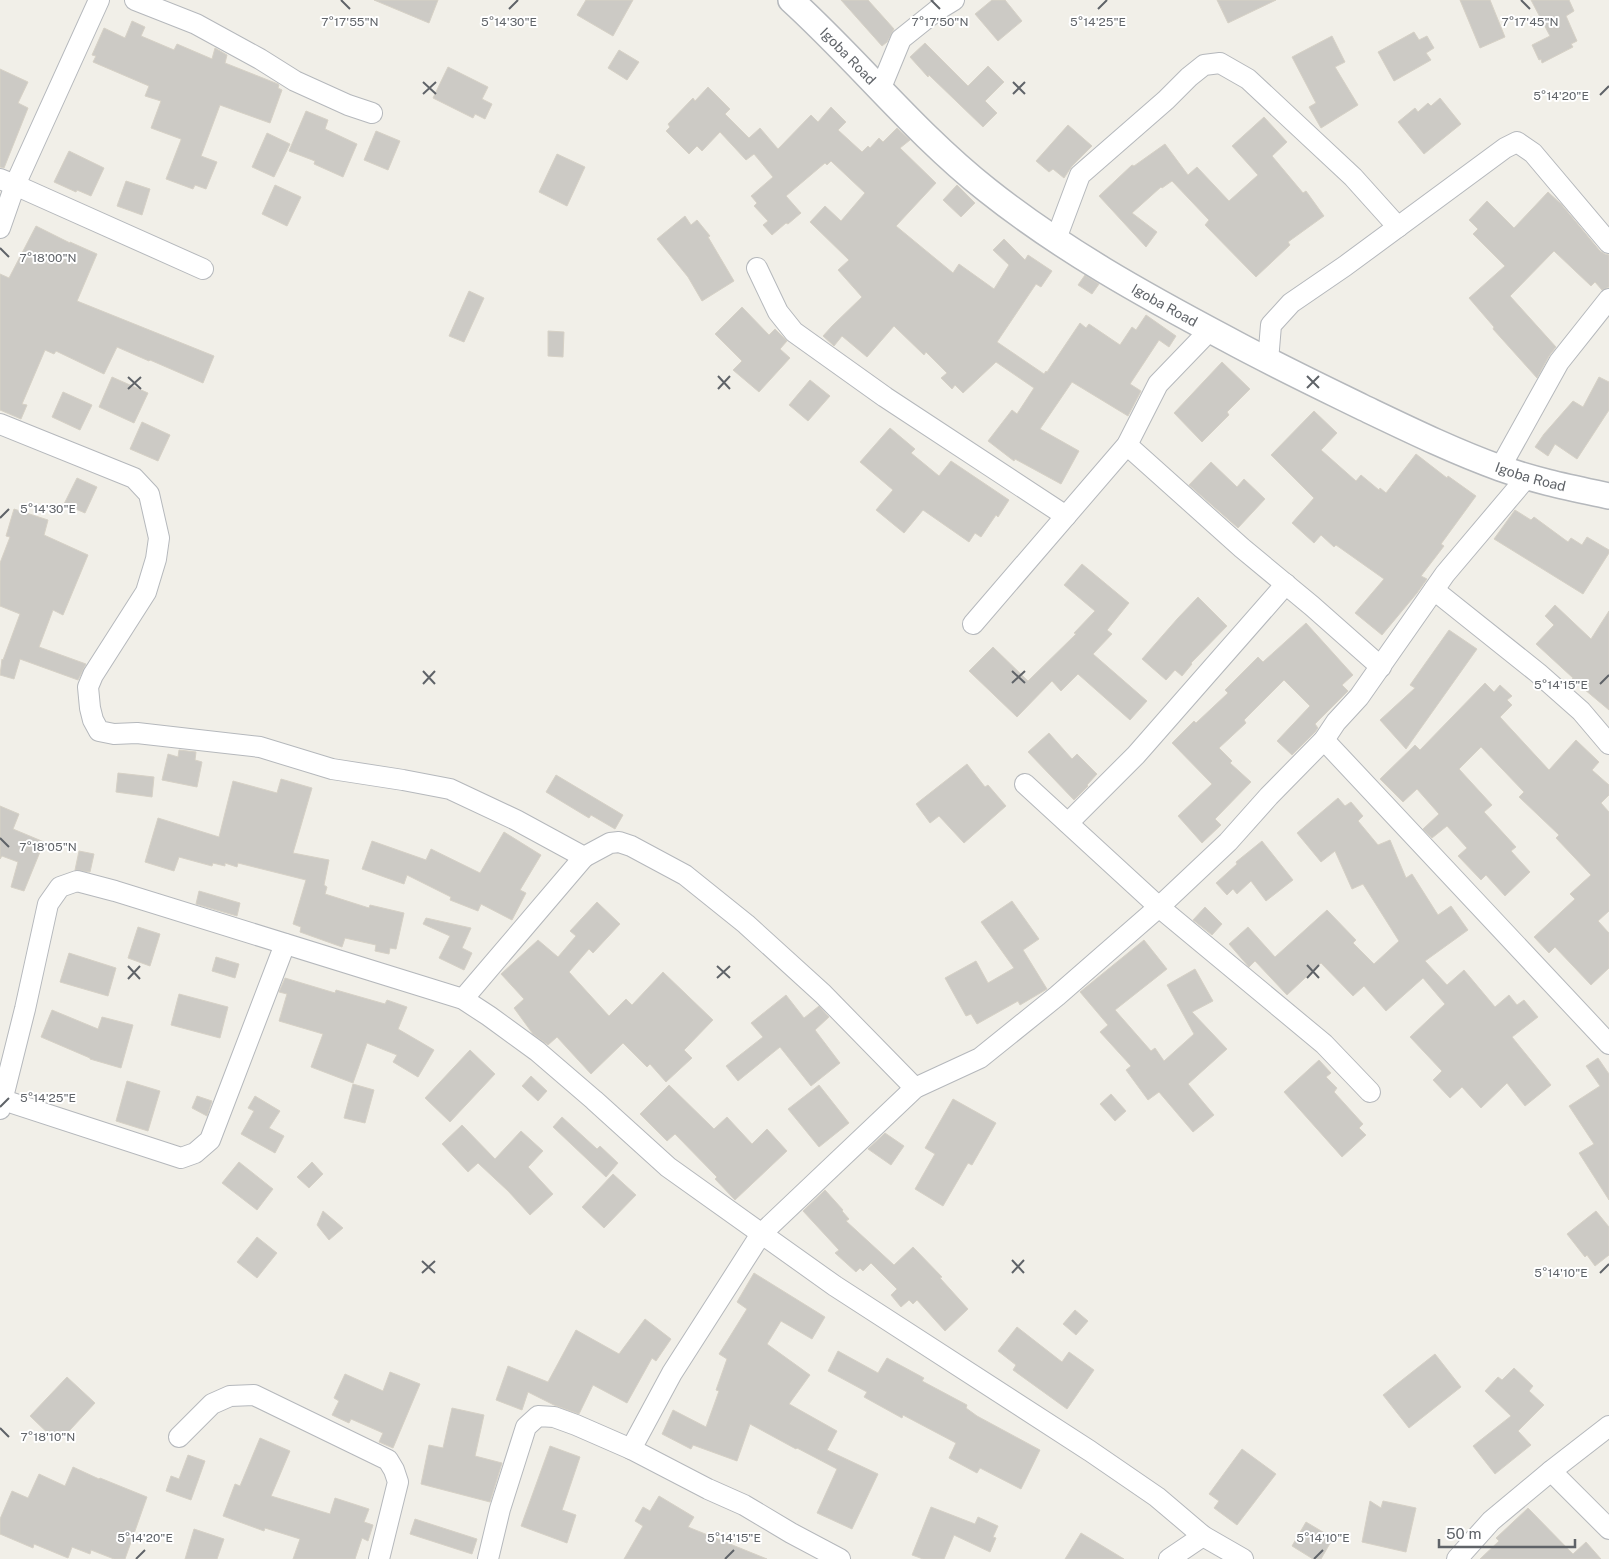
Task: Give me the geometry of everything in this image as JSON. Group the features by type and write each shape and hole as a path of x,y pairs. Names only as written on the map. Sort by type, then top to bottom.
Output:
{"street":[{"path":"0,228 8,182 99,0"},
{"path":"135,0 196,24 260,59 295,81 348,105 372,112"},
{"name":"Igoba Road","path":"791,0 814,21 927,138 985,189 1025,219 1110,274 1268,361 1431,440 1527,477 1609,496"},
{"path":"880,90 901,39 936,11 954,0"},
{"path":"1056,239 1080,175 1204,65 1220,63 1248,79 1353,177 1398,227"},
{"path":"1268,361 1271,325 1292,303 1505,148 1516,142 1533,153 1609,243"},
{"path":"8,182 203,269"},
{"path":"757,268 778,312 794,332 885,397 1066,516"},
{"path":"1500,468 1558,362 1609,299"},
{"path":"973,624 1127,445 1158,384 1210,330"},
{"path":"0,424 134,478 149,494 159,538 156,559 146,592 93,674 88,687 93,720 99,731 114,734 137,733 260,747 332,769 450,789 516,820 584,857"},
{"path":"1127,445 1242,548 1381,667"},
{"path":"631,1449 672,1372 762,1234 914,1088 980,1058 1057,996 1159,907 1228,842 1269,796 1324,740 1336,722 1359,697 1381,667 1445,574 1527,477"},
{"path":"1068,823 1136,755 1286,584"},
{"path":"1434,590 1538,673 1581,711 1609,744"},
{"path":"1324,740 1609,1044"},
{"path":"1025,784 1159,907 1324,1044 1370,1092"},
{"path":"463,999 584,857 610,844 619,842 632,846 685,875 746,924 823,994 914,1088"},
{"path":"285,944 210,1140 195,1153 181,1158 2,1104 48,904 60,886 77,881 115,891 463,999 537,1051 668,1167 835,1286 1090,1451 1157,1497 1203,1536 1243,1559"},
{"path":"179,1437 212,1404 230,1396 254,1395 388,1460 398,1482 379,1559"},
{"path":"488,1559 500,1509 526,1427 538,1416 554,1417 631,1449 674,1472 744,1505 840,1559"},
{"path":"1457,1559 1492,1521 1551,1471 1609,1426"},
{"path":"1551,1471 1609,1529"},
{"path":"1169,1559 1203,1536"}],"building":[{"path":"374,0 438,0 429,23"},
{"path":"586,0 633,0 613,36 577,15"},
{"path":"841,0 868,0 894,29 887,42 882,46"},
{"path":"992,0 1005,0 1022,21 998,41 975,14"},
{"path":"1217,0 1276,0 1228,23"},
{"path":"1460,0 1490,0 1505,37 1480,48"},
{"path":"1531,0 1569,0 1574,11 1566,16 1577,41 1571,44 1573,47 1542,63 1532,45 1550,36"},
{"path":"132,21 145,27 141,36 174,50 177,44 212,59 215,48 227,55 225,63 278,84 278,88 282,90 270,123 220,105 201,156 217,162 206,189 195,185 193,189 166,179 181,139 151,128 161,101 145,96 149,86 93,62 96,56 92,55 104,28 125,38"},
{"path":"1414,32 1419,40 1427,36 1434,48 1426,53 1431,60 1394,81 1378,52"},
{"path":"1332,36 1345,62 1335,67 1358,105 1321,128 1309,107 1316,103 1292,57"},
{"path":"925,43 968,86 988,66 1004,82 985,101 997,113 983,127 929,75 928,77 910,57"},
{"path":"619,50 639,62 627,80 608,68"},
{"path":"448,67 488,87 482,99 492,104 485,119 475,114 473,118 433,98"},
{"path":"0,69 28,82 18,103 28,108 4,168 0,167"},
{"path":"708,87 730,109 725,114 749,138 760,128 778,149 811,115 818,122 831,107 846,122 838,130 862,152 868,146 870,148 879,138 883,142 897,128 910,140 900,148 936,183 896,226 953,273 959,264 994,289 1009,265 993,250 1004,239 1025,260 1028,255 1052,271 1041,287 1036,284 997,342 1044,374 1080,323 1086,328 1089,324 1120,345 1132,327 1136,330 1146,315 1176,336 1169,347 1159,340 1130,384 1141,391 1128,416 1072,382 1040,429 1079,451 1061,484 1015,459 1014,461 988,441 1012,410 1017,414 1034,388 996,362 963,393 955,385 952,389 941,378 947,373 926,352 924,355 894,326 867,357 842,336 834,346 823,336 862,297 838,270 849,260 810,222 825,206 841,221 865,193 831,161 827,165 825,163 786,196 801,213 772,235 763,225 768,221 754,206 757,203 751,196 773,177 754,154 746,160 720,132 702,151 697,146 689,154 666,131 670,127 668,124 693,98 695,101"},
{"path":"1440,98 1461,124 1424,154 1398,122 1415,108 1418,112 1428,103 1431,106"},
{"path":"306,111 328,120 325,129 357,144 343,177 314,164 315,161 289,151"},
{"path":"1264,117 1287,142 1272,156 1303,193 1306,191 1324,216 1288,242 1290,245 1256,277 1205,225 1209,220 1172,181 1161,187 1132,213 1157,232 1146,247 1099,196 1132,165 1134,166 1165,144 1188,175 1197,167 1229,201 1258,175 1232,146"},
{"path":"1068,125 1092,146 1072,166 1064,178 1053,169 1049,172 1036,161"},
{"path":"376,131 400,141 388,170 364,160"},
{"path":"267,133 290,144 274,177 252,167"},
{"path":"69,151 104,168 91,196 77,190 76,192 54,182"},
{"path":"557,154 585,167 567,206 539,192"},
{"path":"126,181 150,189 142,215 117,206"},
{"path":"275,185 301,197 287,226 262,214"},
{"path":"957,185 975,203 961,217 943,200"},
{"path":"1548,192 1561,204 1600,251 1609,255 1609,287 1602,290 1595,282 1591,286 1554,251 1510,296 1556,347 1537,378 1493,329 1494,327 1469,298 1505,266 1473,234 1478,229 1469,220 1487,201 1514,228"},
{"path":"685,216 691,225 697,220 710,236 708,237 734,281 702,301 688,277 657,239"},
{"path":"36,226 97,254 77,301 214,356 203,383 117,347 104,374 56,351 54,354 45,350 22,404 27,405 21,419 0,410 0,274 9,278"},
{"path":"1085,275 1099,284 1092,294 1078,285"},
{"path":"469,291 484,298 464,342 449,336"},
{"path":"742,307 769,335 775,329 787,341 780,349 790,358 759,392 733,370 742,361 715,334"},
{"path":"548,331 564,332 563,357 548,356"},
{"path":"1222,362 1250,389 1227,412 1229,415 1202,442 1174,413"},
{"path":"112,377 148,393 134,423 99,407"},
{"path":"1599,377 1609,382 1609,410 1577,459 1555,444 1548,456 1535,447 1573,401 1583,407"},
{"path":"810,380 830,396 808,421 789,405"},
{"path":"63,392 92,405 80,430 52,417"},
{"path":"1314,411 1337,433 1321,450 1356,481 1361,475 1379,490 1380,488 1386,493 1416,454 1447,478 1448,476 1476,496 1441,544 1444,546 1421,576 1427,579 1382,635 1355,613 1384,579 1336,545 1334,547 1321,535 1314,543 1292,523 1314,498 1271,455"},
{"path":"142,422 170,435 158,461 130,449"},
{"path":"890,428 915,449 911,453 939,476 951,461 1009,500 981,537 975,533 969,542 923,510 904,533 876,510 893,490 860,462"},
{"path":"1211,462 1237,487 1244,479 1265,499 1238,528 1189,485"},
{"path":"77,478 97,487 85,513 64,504"},
{"path":"14,509 48,520 44,535 88,555 63,615 53,610 39,647 86,664 78,680 20,659 14,679 0,675 2,659 20,614 0,606 0,563 10,537 6,536"},
{"path":"1515,510 1531,520 1534,517 1568,542 1571,538 1582,545 1587,537 1609,550 1609,553 1583,594 1494,539"},
{"path":"1082,564 1129,603 1107,630 1112,634 1093,654 1147,701 1130,720 1078,674 1061,691 1052,681 1017,717 969,671 993,647 1028,681 1076,634 1074,633 1095,611 1064,585"},
{"path":"1198,597 1227,626 1191,663 1182,676 1175,670 1166,680 1142,659"},
{"path":"1555,605 1591,639 1609,611 1609,710 1572,679 1536,644 1554,625 1545,616"},
{"path":"1306,623 1353,675 1342,685 1348,691 1315,724 1318,728 1292,755 1277,741 1310,706 1284,680 1244,720 1246,723 1219,748 1232,761 1230,763 1251,782 1215,819 1221,825 1202,843 1178,816 1212,784 1172,743 1194,721 1196,723 1228,693 1225,690 1258,657 1263,662"},
{"path":"1449,630 1477,649 1406,749 1380,720 1415,688 1410,685"},
{"path":"1485,683 1494,692 1500,685 1512,696 1507,700 1512,705 1500,717 1549,770 1576,740 1599,762 1592,770 1609,785 1609,795 1601,803 1609,812 1609,911 1598,921 1609,933 1609,968 1591,985 1555,947 1549,953 1534,937 1575,899 1570,894 1591,875 1556,838 1559,835 1519,797 1524,792 1481,747 1459,769 1492,805 1484,812 1516,847 1511,851 1530,872 1505,896 1486,875 1481,880 1458,856 1467,848 1447,826 1432,838 1423,829 1439,814 1417,789 1403,802 1380,779 1415,745 1420,750"},
{"path":"1049,733 1072,759 1077,754 1097,774 1074,800 1028,752"},
{"path":"179,750 196,752 195,760 202,762 197,787 162,780 168,754 178,757"},
{"path":"967,764 985,787 988,785 1006,806 964,843 939,816 930,823 916,804"},
{"path":"118,773 154,777 152,797 116,792"},
{"path":"556,775 623,815 615,829 591,815 589,818 546,792"},
{"path":"281,779 312,788 293,853 329,860 324,885 327,887 325,894 369,908 370,905 404,913 396,949 390,948 389,954 375,951 376,945 345,938 342,947 300,932 301,927 293,924 306,880 238,863 237,867 225,863 225,866 213,863 212,866 179,857 174,871 145,862 158,818 219,837 233,781 277,793"},
{"path":"1338,798 1345,806 1351,802 1363,816 1358,821 1378,845 1390,840 1406,878 1412,874 1438,915 1451,906 1468,930 1425,961 1447,985 1464,970 1495,1007 1509,995 1517,1005 1524,1000 1538,1017 1512,1037 1551,1085 1525,1106 1507,1083 1481,1108 1462,1087 1450,1098 1433,1080 1442,1071 1410,1037 1445,1004 1423,978 1386,1011 1364,986 1353,996 1321,963 1287,995 1255,961 1249,967 1229,944 1248,927 1275,957 1327,910 1356,940 1353,943 1374,964 1399,941 1363,884 1352,889 1335,851 1321,862 1297,833"},
{"path":"0,806 19,814 13,829 44,842 24,891 11,887 18,862 2,856 0,859"},
{"path":"504,832 541,855 520,890 526,893 512,920 481,904 478,911 450,900 451,897 407,875 404,884 362,869 372,841 426,860 431,849 480,873"},
{"path":"1262,841 1293,880 1266,901 1251,881 1237,894 1233,889 1227,895 1216,883 1237,864 1236,862"},
{"path":"79,851 94,854 90,872 75,870"},
{"path":"199,891 240,903 237,916 196,904"},
{"path":"1012,901 1039,939 1023,950 1047,989 1020,1005 1018,1001 977,1024 971,1014 966,1016 945,978 976,961 988,983 1014,968 981,922"},
{"path":"597,902 620,924 593,953 589,949 569,972 609,1016 626,999 632,1005 663,972 713,1020 684,1050 692,1058 666,1082 650,1064 647,1067 623,1043 591,1074 557,1037 548,1045 533,1034 514,1008 524,999 501,974 538,940 558,957 576,936 570,931"},
{"path":"1205,907 1222,924 1212,935 1193,920"},
{"path":"426,918 471,928 462,948 472,953 464,970 439,958 450,936 423,924"},
{"path":"138,927 160,934 150,966 128,958"},
{"path":"1144,940 1167,969 1115,1010 1151,1051 1155,1048 1164,1061 1194,1034 1167,985 1195,969 1213,1001 1192,1012 1227,1049 1188,1084 1214,1115 1193,1132 1159,1092 1148,1100 1126,1070 1131,1066 1100,1032 1108,1025 1080,992"},
{"path":"69,953 116,968 108,996 60,982"},
{"path":"216,957 239,964 235,978 212,971"},
{"path":"285,978 335,993 336,990 385,1004 387,1000 407,1007 398,1029 434,1050 418,1077 393,1062 397,1055 367,1043 353,1083 311,1067 323,1034 279,1021 287,994 279,992"},
{"path":"179,994 228,1007 220,1038 171,1025"},
{"path":"786,995 804,1018 819,1006 829,1017 815,1030 840,1063 811,1086 780,1047 738,1081 726,1066 763,1037 751,1023"},
{"path":"52,1010 98,1029 102,1017 133,1025 121,1068 90,1059 41,1037"},
{"path":"470,1050 495,1074 450,1122 425,1098"},
{"path":"1598,1058 1609,1074 1609,1200 1579,1153 1594,1144 1569,1106 1600,1086 1586,1066"},
{"path":"1319,1060 1331,1073 1326,1077 1337,1088 1334,1092 1363,1124 1359,1128 1366,1135 1342,1157 1284,1092"},
{"path":"531,1076 547,1091 538,1101 522,1086"},
{"path":"127,1081 160,1091 148,1131 116,1121"},
{"path":"353,1084 374,1090 365,1123 344,1118"},
{"path":"669,1085 714,1129 727,1117 752,1144 767,1129 787,1151 735,1200 715,1179 717,1177 675,1134 667,1141 640,1114"},
{"path":"819,1085 849,1123 819,1147 788,1109"},
{"path":"1111,1094 1126,1111 1115,1121 1100,1104"},
{"path":"197,1096 212,1101 207,1116 192,1108"},
{"path":"255,1096 280,1111 269,1128 284,1136 275,1153 241,1134 254,1111 248,1108"},
{"path":"953,1099 996,1123 972,1165 968,1163 943,1206 915,1189 935,1154 925,1148"},
{"path":"562,1117 597,1149 600,1146 618,1163 606,1177 553,1127"},
{"path":"462,1125 495,1159 521,1131 543,1151 528,1167 553,1194 530,1215 478,1163 468,1172 442,1144"},
{"path":"885,1133 904,1146 891,1165 868,1149"},
{"path":"239,1162 273,1189 257,1210 222,1183"},
{"path":"312,1162 323,1174 309,1188 297,1177"},
{"path":"613,1174 636,1195 604,1228 582,1207"},
{"path":"825,1190 843,1210 849,1219 846,1221 894,1265 913,1247 942,1277 940,1278 968,1309 945,1331 917,1300 913,1304 909,1300 901,1307 891,1295 897,1289 871,1263 863,1271 860,1268 856,1272 835,1253 839,1250 803,1211"},
{"path":"323,1211 343,1228 329,1240 317,1225"},
{"path":"1596,1211 1609,1227 1609,1255 1595,1266 1587,1255 1585,1257 1567,1234"},
{"path":"257,1237 277,1253 257,1278 237,1262"},
{"path":"754,1273 825,1317 812,1339 781,1321 767,1344 810,1375 789,1404 837,1431 827,1450 878,1474 852,1529 817,1513 837,1469 750,1424 737,1461 693,1445 691,1449 662,1434 673,1410 706,1427 719,1391 716,1390 727,1359 719,1354 747,1309 737,1302"},
{"path":"1075,1310 1088,1321 1076,1335 1063,1324"},
{"path":"645,1319 671,1339 656,1361 652,1358 627,1403 593,1385 579,1414 554,1405 528,1392 522,1410 496,1400 508,1366 548,1382 576,1330 619,1354"},
{"path":"1017,1327 1062,1362 1069,1352 1094,1370 1067,1409 1013,1370 1016,1365 998,1351"},
{"path":"838,1351 878,1373 887,1358 924,1378 922,1381 967,1405 966,1408 977,1416 1040,1450 1021,1489 980,1468 977,1473 949,1458 956,1443 903,1415 902,1418 864,1397 867,1392 828,1371"},
{"path":"1435,1354 1461,1387 1409,1428 1383,1395"},
{"path":"1514,1368 1533,1386 1529,1391 1544,1405 1518,1431 1531,1445 1495,1474 1473,1446 1511,1416 1485,1391 1498,1377 1502,1380"},
{"path":"390,1372 420,1384 393,1448 379,1442 383,1433 351,1419 349,1423 332,1415 339,1401 334,1398 345,1374 383,1391"},
{"path":"67,1377 95,1403 58,1443 30,1416"},
{"path":"452,1408 484,1415 475,1456 502,1463 490,1502 421,1484 429,1445 443,1448"},
{"path":"260,1438 290,1451 271,1496 330,1514 335,1498 369,1509 364,1522 373,1525 368,1541 362,1538 355,1559 293,1559 300,1539 265,1528 264,1531 223,1516 235,1484 240,1486"},
{"path":"550,1446 580,1457 562,1510 576,1515 567,1543 521,1526"},
{"path":"1242,1449 1276,1474 1237,1525 1214,1508 1219,1501 1209,1494"},
{"path":"188,1455 205,1461 191,1500 166,1491 171,1476 179,1479"},
{"path":"73,1467 147,1497 125,1559 114,1559 91,1550 90,1554 72,1547 68,1558 34,1544 33,1548 0,1534 0,1519 12,1491 28,1498 39,1474 65,1486"},
{"path":"659,1496 694,1517 688,1527 767,1559 624,1559 643,1526 635,1521 643,1507 650,1511"},
{"path":"1370,1501 1381,1508 1383,1501 1416,1508 1406,1552 1362,1542"},
{"path":"931,1507 975,1524 978,1517 998,1526 993,1537 996,1538 990,1552 954,1535 944,1559 923,1559 912,1555"},
{"path":"1528,1508 1573,1554 1586,1542 1601,1559 1480,1559 1499,1541 1496,1538"},
{"path":"415,1519 477,1539 472,1554 410,1534"},
{"path":"1306,1522 1333,1538 1321,1559 1313,1559 1292,1546"},
{"path":"194,1529 224,1539 217,1559 185,1559"},
{"path":"1081,1533 1124,1559 1065,1559"}]}
